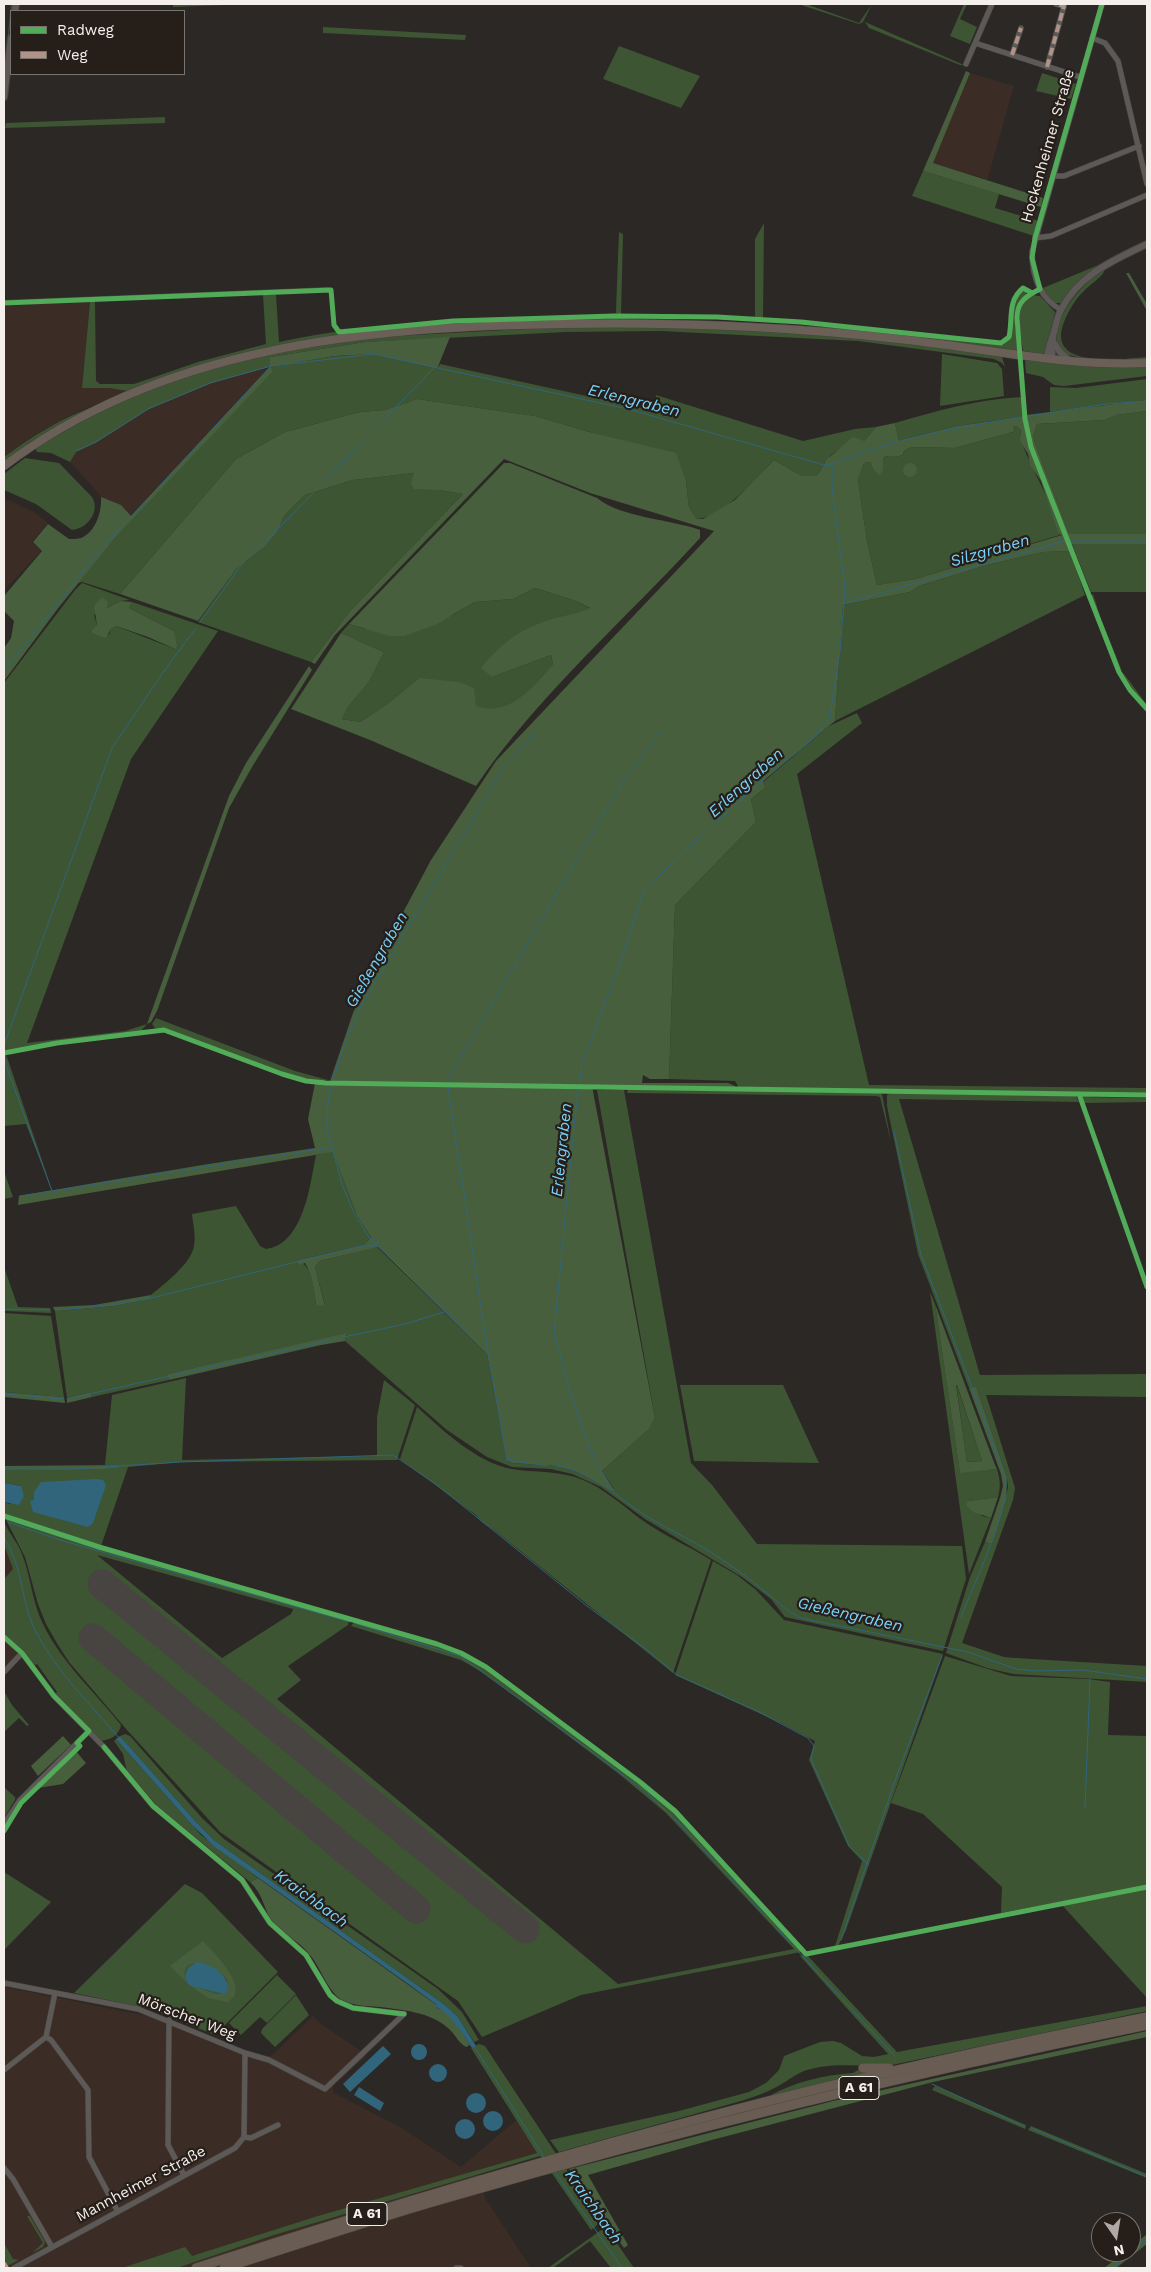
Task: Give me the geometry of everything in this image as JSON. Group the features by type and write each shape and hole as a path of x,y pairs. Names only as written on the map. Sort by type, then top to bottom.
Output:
{"highway":[{"name":"A 61","path":"224,2268 541,2167 739,2108 907,2068 1147,2016"},
{"name":"A 61","path":"570,2158 835,2093 988,2058 1147,2025"},
{"path":"863,2068 907,2068"},
{"path":"739,2108 767,2095"},
{"name":"A 61","path":"196,2268 437,2192 541,2167"}],"main road":[{"path":"4,466 33,445 87,413 168,378 235,358 285,347 385,333 535,324 730,325 890,338 1109,364 1147,364"}],"street":[{"path":"966,64 992,4"},
{"path":"1047,67 1064,6 1056,4"},
{"name":"Hockenheimer Straße","path":"1061,310 1047,301 1040,289 1032,258 1035,238 1102,4"},
{"path":"1012,55 1021,28"},
{"path":"1092,38 1105,43 1118,61 1147,184"},
{"path":"975,43 1080,78"},
{"path":"4,97 10,46"},
{"path":"1053,176 1064,176 1139,146"},
{"path":"1035,238 1051,236 1147,194"},
{"path":"1047,358 1051,338 1061,310 1074,291 1090,275 1115,259 1147,244"},
{"path":"1047,358 1052,354 1053,335"},
{"path":"1054,343 1069,360"},
{"path":"4,1637 22,1653 54,1696 89,1731 20,1800 4,1824"},
{"path":"4,1672 22,1653"},
{"name":"Mörscher Weg","path":"4,1983 138,2009 169,2020 245,2053 269,2060 325,2090 404,2014 353,2008 330,1996 306,1955 270,1924 242,1880 154,1806 89,1731"},
{"path":"4,2070 46,2036 55,1993"},
{"path":"169,2020 168,2145 184,2175"},
{"path":"46,2036 88,2090 89,2157 118,2210"},
{"path":"244,2137 245,2053"},
{"name":"Mannheimer Straße","path":"14,2268 235,2148 244,2137 251,2138 278,2125"},
{"path":"4,2168 13,2179 52,2247"},
{"path":"456,2268 461,2268"}],"shaded area":[{"path":"970,73 1014,86 987,181 983,178 932,163"},
{"path":"90,302 82,388 109,388 127,391 68,416 27,440 4,457 4,306"},
{"path":"270,367 131,516 103,501 70,462 76,452 97,442 148,409 212,383"},
{"path":"4,498 34,512 48,523 32,542 41,551 4,591"},
{"path":"4,1545 13,1569 4,1579"},
{"path":"4,1638 21,1653 4,1669"},
{"path":"4,1987 147,2016 249,2058 271,2056 313,2016 321,2024 367,2055 333,2086 334,2093 400,2127 461,2167 516,2120 538,2153 478,2170 485,2198 531,2268 4,2268"}],"green space":[{"path":"173,4 252,4 173,7"},
{"path":"798,4 806,4 859,23 872,4 863,22 859,24"},
{"path":"964,4 967,4 960,19 977,27 970,44 950,36"},
{"path":"10,14 10,27 4,74"},
{"path":"865,22 964,65 869,28"},
{"path":"323,27 466,35 465,40 323,33"},
{"path":"619,46 700,76 681,108 603,79"},
{"path":"966,71 970,73 933,163 1043,198 1041,207 923,171"},
{"path":"1042,73 1076,84 1071,99 1036,91"},
{"path":"165,117 165,123 5,128 6,123"},
{"path":"923,171 999,194 995,208 1038,221 1034,236 912,196"},
{"path":"764,223 763,319 755,318 755,239"},
{"path":"619,232 623,234 621,315 616,313"},
{"path":"1101,264 1088,274 1062,303 1054,303 1046,295 1043,288"},
{"path":"1105,268 1100,277 1078,297 1068,313 1061,337 1065,348 1075,355 1089,358 1120,359 1147,357 1147,361 1086,359 1065,354 1057,346 1057,334 1064,312 1087,283"},
{"path":"1126,273 1129,273 1147,304 1147,311"},
{"path":"330,287 306,291 4,302 4,300"},
{"path":"1022,291 1026,292 1026,295 1017,307 1015,321 1018,351 844,331 737,324 375,331 301,341 240,354 186,369 127,391 109,388 82,388 90,302 95,301 96,381 100,384 134,384 198,362 266,344 263,295 276,295 279,342 349,330 420,323 492,319 619,318 784,324 948,338 1003,345 1008,340 1010,333 1013,304 1016,297"},
{"path":"1032,295 1040,296 1055,312 1046,351 1043,354 1023,351 1019,320 1020,313 1026,300"},
{"path":"562,327 728,328 896,341 1002,357 1005,367 994,359 858,341 661,331 566,332 365,342 270,357 270,367 335,356 373,354 437,369 440,364 655,411 656,395 803,441 855,429 876,427 864,441 837,451 827,458 816,476 802,476 774,460 739,496 718,511 707,517 697,519 689,507 686,481 593,433 535,416 417,399 385,410 360,412 285,432 236,459 120,594 82,582 78,583 116,537 272,371 269,367 212,383 149,409 97,442 76,452 70,462 51,453 37,452 35,448 113,404 189,374 280,351 376,337"},
{"path":"450,337 437,369 373,354 335,356 270,367 270,357 365,342"},
{"path":"942,354 997,363 1002,369 1004,396 940,406"},
{"path":"1025,360 1084,366 1147,366 1147,376 1064,386 1054,385 1043,377 1026,373"},
{"path":"270,367 273,371 116,537 59,607 4,681 4,648 11,638 14,621 4,611 4,596 42,551 33,542 48,524 69,539 81,538 91,531 97,520 101,497 121,505 131,516"},
{"path":"1147,379 1147,400 1050,412 1050,387 1076,388"},
{"path":"1022,397 1023,417 956,426 899,441 895,423 973,403"},
{"path":"417,399 535,416 593,433 676,453 686,481 689,507 697,519 703,519 735,500 774,460 802,476 816,476 827,458 853,437 864,441 876,427 895,423 899,441 956,426 1023,417 1032,453 1070,551 1043,552 987,565 919,586 910,592 843,605 835,721 763,781 765,788 751,799 756,822 675,905 669,1079 650,1079 643,1075 642,1083 728,1083 735,1086 736,1089 592,1086 655,1418 649,1429 602,1471 613,1491 576,1471 557,1466 512,1463 507,1460 487,1354 378,1247 320,1261 315,1267 325,1306 316,1305 310,1273 305,1263 299,1265 298,1260 364,1245 371,1237 357,1216 333,1152 18,1205 19,1196 315,1148 308,1119 315,1083 329,1084 353,1013 375,965 431,860 496,761 714,531 590,493 504,459 335,635 315,664 311,662 350,611 463,494 439,490 414,489 411,484 414,473 353,480 305,495 284,516 278,531 265,547 238,567 198,621 120,594 236,459 285,432 360,412 385,410","holes":["1016,426 1021,430 1020,441 1028,454 1030,465 1041,481 1058,532 1062,535 915,579 877,585 867,541 858,480 864,463 870,462 873,469 880,475 883,470 883,458 903,455 904,451 911,447 955,448 1013,432 1013,427"]},
{"path":"1147,400 1147,411 1116,415 1105,420 1037,424 1033,436 1069,534 1147,534 1147,544 1069,544 1033,450 1026,415"},
{"path":"95,406 30,442 4,461 4,457 37,435 71,416"},
{"path":"1147,411 1147,534 1069,534 1033,436 1037,424 1105,420 1116,415"},
{"path":"1016,426 1021,430 1024,449 1051,505 1058,529 1063,534 915,579 877,585 867,541 858,480 864,463 870,462 873,469 882,472 883,458 903,455 904,451 911,447 955,448 1013,432 1013,427"},
{"path":"25,458 59,463 92,497 95,508 87,523 78,529 72,530 36,504 4,490 4,474"},
{"path":"504,463 510,463 597,498 619,510 700,530 700,538 527,720 476,786 370,740 291,709 341,633 384,652 369,682 348,707 342,719 360,722 386,705 419,678 459,682 474,688 476,706 488,709 499,708 529,691 546,673 553,664 551,655 492,677 481,668 511,638 529,628 590,608 576,601 535,588 513,599 475,602 435,625 404,636 389,636 349,624"},
{"path":"910,463 915,465 917,470 915,475 910,477 905,475 903,470 905,465"},
{"path":"414,473 439,490 463,494 350,611 311,662 198,622 238,567 265,547 278,531 284,516 305,495 353,480"},
{"path":"1072,544 1147,544 1147,592 1091,592"},
{"path":"1070,551 1085,595 835,721 843,605 910,592 919,586 987,565 1043,552"},
{"path":"82,583 130,600 120,601 94,615 97,625 109,635 111,629 116,626 175,649 174,631 129,608 132,602 218,631 131,759 27,1043 125,1031 147,1024 141,1031 126,1034 36,1045 4,1051 4,683"},
{"path":"535,588 576,601 591,609 492,677 551,655 553,664 526,694 499,709 489,710 465,702 419,678 386,705 360,722 342,719 348,707 369,682 384,652 341,633 349,624 365,629 453,615 475,602 513,599"},
{"path":"1093,594 1122,670 1114,655 1091,596"},
{"path":"102,597 108,602 107,608 120,601 132,602 129,608 174,631 177,646 175,649 116,626 111,629 106,638 92,633 92,630 97,625 94,606"},
{"path":"309,666 312,670 229,808 157,1011 151,1022 147,1024 229,796 246,763"},
{"path":"1123,672 1147,705 1147,708 1137,696"},
{"path":"857,713 862,723 797,774 869,1085 1147,1088 1147,1094 739,1088 735,1081 669,1079 675,905 756,822 751,799 765,788 763,782 829,726"},
{"path":"156,1018 295,1071 328,1080 308,1080 180,1034 155,1028 152,1024"},
{"path":"5,1054 52,1190 26,1124 4,1126"},
{"path":"628,1089 880,1093 882,1094 891,1142 880,1097 876,1096 627,1093"},
{"path":"597,1090 624,1090 691,1463 712,1485 757,1544 962,1546 966,1579 943,1651 785,1617 771,1599 742,1577 645,1519 601,1487 572,1474 551,1469 512,1467 487,1457 447,1430 345,1341 347,1334 167,1374 169,1380 92,1397 91,1392 67,1398 55,1311 114,1306 151,1298 151,1295 183,1267 192,1253 195,1238 192,1214 236,1206 260,1246 266,1249 279,1245 297,1225 303,1211 316,1155 333,1151 357,1216 371,1237 364,1245 298,1260 307,1268 310,1274 314,1286 316,1305 325,1305 315,1267 320,1261 377,1247 487,1354 507,1460 512,1463 557,1466 576,1471 614,1489 602,1471 649,1429 655,1418"},
{"path":"890,1093 1076,1096 1079,1102 899,1099 980,1375 1147,1374 1147,1397 986,1395 1015,1488 1013,1500 962,1643 1004,1657 1147,1666 1147,1682 1013,1674 987,1668 946,1653 970,1577 985,1542 991,1544 1008,1488 1007,1477 976,1386 969,1388 918,1254 887,1106 887,1095"},
{"path":"1083,1097 1147,1098 1147,1102 1084,1103"},
{"path":"4,1171 13,1197 4,1199"},
{"path":"4,1267 18,1307 50,1308 51,1313 4,1311"},
{"path":"930,1292 935,1304 960,1472 997,1469 999,1480 1000,1490 998,1497 968,1501 982,1516 991,1518 969,1574"},
{"path":"151,1295 151,1298 114,1306 55,1311 53,1307 94,1305"},
{"path":"935,1304 997,1469 960,1473","holes":["957,1385 982,1461 967,1462"]},
{"path":"4,1313 51,1316 64,1397 4,1392"},
{"path":"347,1333 345,1341 169,1380 167,1374"},
{"path":"186,1378 182,1460 377,1456 377,1417 384,1380 415,1405 397,1460 182,1462 128,1467 101,1546 4,1515 4,1502 10,1504 21,1486 4,1483 4,1470 117,1468 118,1465 105,1465 112,1395"},
{"path":"956,1383 982,1461 967,1462"},
{"path":"680,1385 783,1385 819,1463 694,1461"},
{"path":"976,1386 1007,1477 1006,1499 991,1544 985,1542 1003,1486 1001,1474 969,1388"},
{"path":"4,1392 64,1397 65,1403 4,1397"},
{"path":"91,1392 92,1397 67,1403 67,1398"},
{"path":"417,1407 460,1444 485,1460 512,1469 556,1473 583,1480 606,1493 650,1526 711,1560 673,1673 483,1523 476,1515 400,1459"},
{"path":"119,1465 117,1468 105,1469 4,1470 4,1466"},
{"path":"998,1497 991,1518 973,1512 966,1505 968,1501"},
{"path":"5,1518 98,1548 349,1619 348,1625 288,1666 301,1680 277,1699 618,1984 794,1949 666,1813 619,1774 507,1690 461,1660 351,1626 355,1621 452,1651 484,1667 669,1807 801,1952 581,1995 482,2037 458,2001 220,1832 127,1730 69,1662 46,1624 38,1604 25,1557","holes":["97,1555 293,1609 291,1614 222,1658"]},
{"path":"4,1520 22,1554 39,1616 50,1638 69,1664 121,1725 118,1732 111,1738 101,1741 54,1695 57,1692 37,1664 33,1666 25,1652 4,1634 4,1579 13,1569 4,1545"},
{"path":"713,1561 737,1575 756,1590 784,1620 943,1654 846,1930 838,1946 835,1946 862,1861 848,1846 809,1760 815,1741 781,1723 675,1675"},
{"path":"945,1656 1011,1676 1088,1679 1110,1682 1108,1735 1147,1736 1147,1886 1001,1913 1002,1887 923,1814 891,1803"},
{"path":"4,1691 12,1705 29,1725 27,1726 19,1718 4,1732"},
{"path":"125,1734 130,1736 202,1818 224,1839 438,1989 462,2012 479,2040 474,2042 458,2017 445,2005 214,1840 120,1736"},
{"path":"63,1736 71,1745 38,1776 31,1766"},
{"path":"116,1739 201,1835 258,1878 250,1882 157,1806 127,1772 123,1754 114,1741"},
{"path":"75,1750 86,1763 63,1784 38,1788"},
{"path":"4,1787 15,1797 15,1800 4,1818"},
{"path":"4,1872 51,1902 4,1950"},
{"path":"258,1878 438,2006 437,2008 447,2013 470,2045 466,2047 450,2030 433,2018 425,2015 398,2009 356,2005 342,2000 332,1991 305,1949 278,1928 270,1918 260,1895 250,1882"},
{"path":"185,1884 202,1893 278,1972 215,2035 151,2009 74,1993"},
{"path":"1147,1889 1147,1998 1062,1905"},
{"path":"203,1941 222,1962 234,1981 236,1989 234,1996 227,2002 208,1998 188,1984 216,1994 224,1994 228,1991 227,1979 215,1969 199,1964 187,1966 185,1972 186,1982 170,1966"},
{"path":"807,1955 897,2052 1147,2006 1147,2011 892,2065 818,2067 803,2071 771,2090 746,2099 559,2152 550,2140 679,2111 749,2092 766,2083 779,2070 784,2056 820,2042 833,2041 841,2043 862,2056 874,2057 888,2054 800,1956"},
{"path":"277,1975 296,1994 267,2023 260,2017 241,2035 229,2023"},
{"path":"296,1995 309,2015 275,2047 261,2033 262,2029"},
{"path":"1147,2031 1147,2037 933,2082 708,2141 588,2175 628,2245 624,2248 569,2169 833,2101"},
{"path":"479,2044 485,2046 601,2222 591,2230 540,2156 274,2235 177,2268 122,2268 185,2247 192,2256 318,2216 537,2153 471,2048"},
{"path":"858,2070 873,2071 769,2096 809,2080 853,2073"},
{"path":"935,2086 1026,2125 1025,2129 932,2090"},
{"path":"1031,2126 1147,2174 1147,2178 1028,2130"},
{"path":"27,2216 30,2216 45,2242 43,2247 32,2253 43,2243"},
{"path":"604,2228 607,2229 634,2268 611,2268 590,2241 553,2268 548,2268"},
{"path":"1147,2234 1147,2244 1141,2249 1141,2239"},
{"path":"4,2243 13,2259 19,2260 7,2266 4,2261"},
{"path":"1112,2262 1124,2262 1116,2268 1104,2268"}],"water":[{"path":"103,1480 106,1485 93,1523 88,1527 33,1512 30,1501 34,1500 34,1492 41,1482"},
{"path":"4,1483 21,1486 24,1496 19,1505 4,1502"},
{"path":"120,1736 214,1840 445,2005 458,2017 476,2046 472,2048 456,2024 441,2009 435,2006 437,2005 215,1847 193,1826 116,1739"},
{"path":"197,1962 214,1968 223,1975 228,1985 228,1991 224,1994 191,1986 187,1983 185,1977 188,1968"},
{"path":"416,2044 422,2044 427,2049 425,2058 416,2060 411,2055 411,2049"},
{"path":"383,2046 391,2054 350,2092 343,2084"},
{"path":"438,2064 444,2067 447,2073 444,2079 438,2082 432,2079 429,2073 432,2067"},
{"path":"359,2087 384,2103 380,2111 354,2095"},
{"path":"476,2093 483,2096 486,2103 483,2110 476,2113 469,2110 466,2103 469,2096"},
{"path":"493,2111 500,2114 503,2121 500,2128 493,2131 486,2128 483,2121 486,2114"},
{"path":"465,2119 472,2122 475,2129 472,2136 465,2139 458,2136 455,2129 458,2122"}],"waterway":[{"name":"Erlengraben","path":"76,451 96,442 148,409 210,383 271,366 373,354 628,409 824,465 832,464 832,487 845,589 840,651 830,716 813,739 743,798 646,888 582,1064 575,1116 554,1333 571,1395 583,1429 596,1463 613,1490"},
{"path":"4,671 100,550 270,367"},
{"path":"200,622 242,564 434,368"},
{"path":"1029,416 1106,404 1147,401"},
{"path":"833,464 879,447 926,434 1023,417"},
{"name":"Silzgraben","path":"842,604 1065,541 1147,541"},
{"path":"4,1045 112,748 164,671 196,628"},
{"path":"488,1353 447,1081 605,811 625,779 662,730"},
{"name":"Gießengraben","path":"536,733 506,764 361,1006 337,1066 329,1098 327,1129 342,1184 353,1211 368,1236 488,1353 507,1460 548,1466"},
{"path":"4,1056 52,1191 332,1147"},
{"path":"894,1132 921,1255 1006,1481 1002,1511 961,1617"},
{"path":"20,1196 51,1191"},
{"path":"57,1310 114,1305 151,1298 361,1246 376,1246"},
{"path":"4,1309 50,1310"},
{"path":"344,1337 405,1324 444,1312"},
{"path":"67,1399 336,1339"},
{"path":"4,1394 63,1399"},
{"path":"4,1469 74,1469 181,1462 393,1455 437,1485 587,1606 647,1650 677,1675 757,1711 808,1738 814,1746 811,1759 849,1846 868,1864"},
{"name":"Gießengraben","path":"556,1466 579,1472 599,1482 645,1515 726,1562 787,1610 801,1618 968,1652 1016,1669 1037,1671 1083,1670 1147,1679"},
{"path":"8,1522 60,1540 350,1622"},
{"name":"Kraichbach","path":"4,1538 19,1572 31,1621 44,1647 74,1687 119,1738"},
{"path":"357,1624 460,1656 646,1792 683,1827 895,2056"},
{"path":"841,1940 897,1775 942,1656"},
{"path":"1085,1808 1090,1679"},
{"name":"Kraichbach","path":"474,2046 544,2157"},
{"path":"932,2084 1025,2127"},
{"path":"1031,2128 1147,2177"},
{"name":"Kraichbach","path":"555,2172 622,2268"},
{"path":"1112,2268 1147,2239"}],"runway":[{"path":"102,1584 525,1929"},
{"path":"93,1638 416,1909"}],"marked path":[{"path":"1047,67 1064,6 1056,4"},
{"path":"1012,55 1021,28"},
{"path":"4,2263 7,2268"}],"cycle path":[{"path":"1102,4 1035,238 1032,258 1040,289 1023,300 1017,312 1017,318 1025,419 1031,447 1119,672 1130,690 1147,709"},
{"path":"4,303 331,290 334,325 339,332 453,321 614,316 717,317 801,322 1001,343 1009,337 1011,311 1018,293 1023,288 1032,293"},
{"path":"4,1053 57,1043 164,1030 282,1074 306,1081 326,1083 1147,1095"},
{"path":"1079,1094 1147,1287"},
{"path":"4,1516 99,1547 437,1644 461,1653 486,1667 640,1782 675,1811 806,1954 1147,1887"},
{"path":"4,1637 22,1653 54,1696 89,1731 77,1743 80,1746 21,1803 4,1831"},
{"path":"104,1747 153,1806 242,1880 270,1923 306,1955 330,1995 337,2001 353,2008 404,2014"}]}
